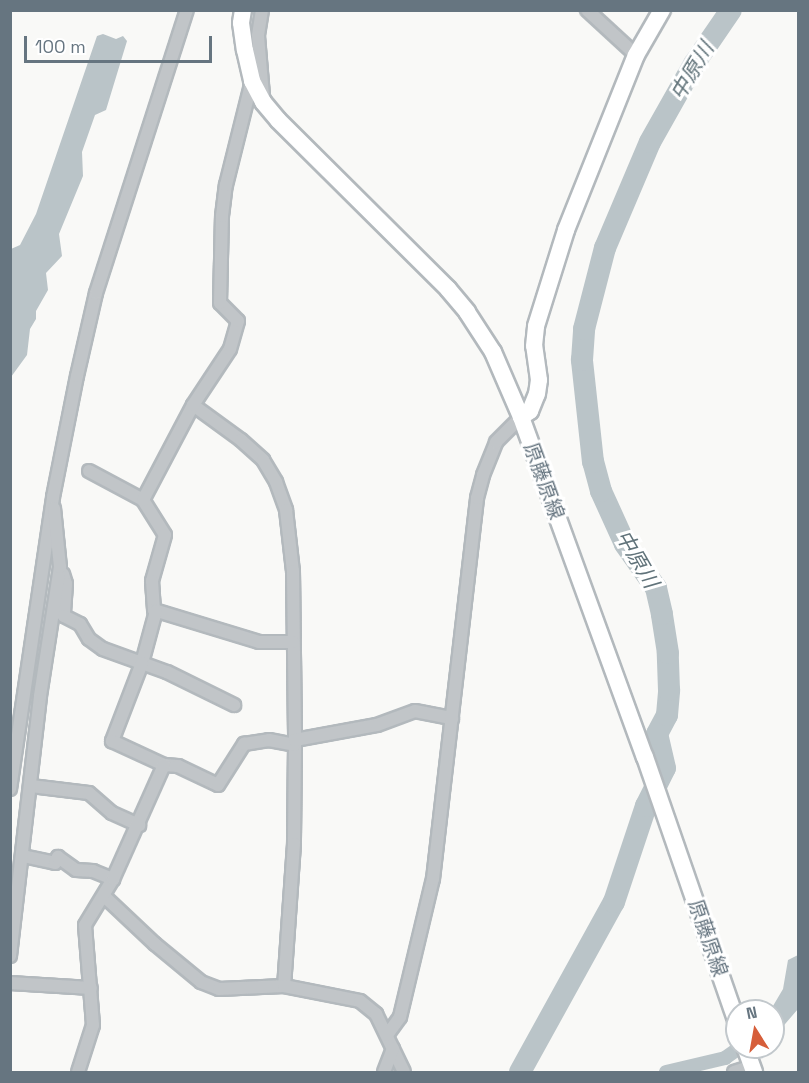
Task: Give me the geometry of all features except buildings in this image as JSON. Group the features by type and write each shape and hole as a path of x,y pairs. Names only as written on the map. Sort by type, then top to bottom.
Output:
{"main road":[{"name":"原藤原線","path":"243,10 241,23 252,81 263,102 467,312 493,352 521,417 645,757 729,999"},
{"path":"521,417 530,411 537,394 539,380 534,346 536,326 566,230 636,56 662,10"}],"street":[{"path":"10,789 53,497 96,293 187,10"},
{"path":"262,10 258,36 263,102"},
{"path":"587,10 636,56"},
{"path":"143,500 193,405 230,349 238,321 220,303 222,216 226,184 252,81"},
{"path":"193,405 241,440 263,460 276,482 286,510 293,572 295,742 294,844 284,986"},
{"path":"387,1035 400,1017 433,879 477,498 496,442 521,417"},
{"path":"89,471 143,500 165,535 152,581 154,610 156,611 142,663 112,741 164,765 178,766 218,785 244,744 269,740 295,742 377,725 415,711 452,718"},
{"path":"10,956 40,696 60,567 59,535 53,497"},
{"path":"60,567 66,584 64,616 80,624 89,639 104,649 166,672 234,705"},
{"path":"156,611 259,642 293,642"},
{"path":"78,1072 93,1025 92,988 85,925 104,896 139,825 164,765"},
{"path":"31,786 89,794 112,813 139,825"},
{"path":"23,856 55,863 58,857 76,870 93,871 112,879"},
{"path":"104,896 155,944 201,982 219,989 284,986 360,1001 376,1014 404,1072"},
{"path":"10,983 92,988"},
{"path":"384,1072 393,1049"},
{"path":"734,1072 750,1060"}],"shaded area":[{"path":"103,34 116,39 123,36 127,41 106,110 95,115 82,152 83,176 59,234 62,256 46,273 48,290 36,311 36,319 30,329 27,355 11,377 11,249 20,245 36,214 97,36"},
{"path":"798,955 798,1009 785,1024 785,999 777,999 783,989 788,960"}],"waterway":[{"name":"中原川","path":"520,1072 614,902 646,806 665,768 657,734 667,715 669,690 668,653 662,614 656,588 625,544 601,491 593,462 582,360 584,329 605,248 650,142 694,64 731,10"},
{"path":"666,1072 725,1058"}]}
